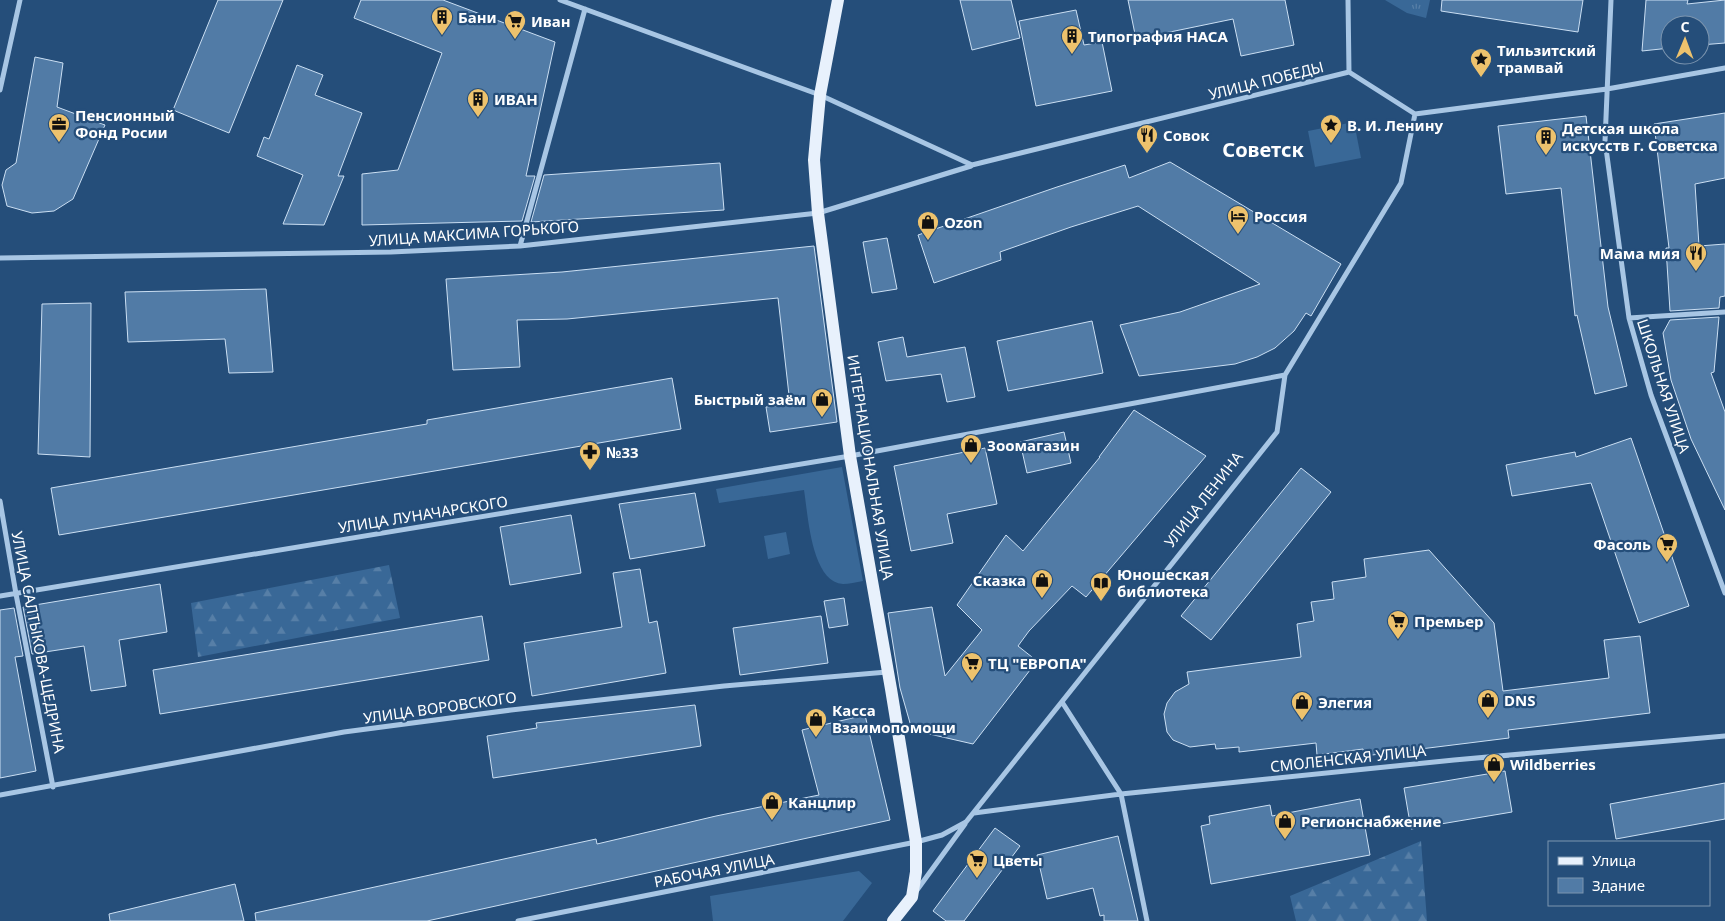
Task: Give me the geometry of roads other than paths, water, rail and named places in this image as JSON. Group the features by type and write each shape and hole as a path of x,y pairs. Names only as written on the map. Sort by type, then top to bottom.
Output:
{"main road":[{"name":"ИНТЕРНАЦИОНАЛЬНАЯ УЛИЦА","path":"838,0 820,95 814,160 818,213 850,456 916,842"},
{"path":"893,921 912,897 916,872 916,842"}],"street":[{"path":"0,90 20,0"},
{"path":"560,0 820,95 972,166"},
{"path":"1348,0 1349,72 1415,114 1607,89 1725,68"},
{"name":"ШКОЛЬНАЯ УЛИЦА","path":"1611,0 1605,141 1629,318 1651,395 1725,593"},
{"path":"520,246 585,9"},
{"name":"УЛИЦА ПОБЕДЫ","path":"972,166 1349,72"},
{"name":"УЛИЦА ЛЕНИНА","path":"916,842 942,835 966,822 974,814 1277,432 1285,375 1401,183 1415,114"},
{"name":"УЛИЦА МАКСИМА ГОРЬКОГО","path":"0,258 391,252 520,246 818,213 972,166"},
{"path":"1629,318 1725,312"},
{"name":"УЛИЦА ЛУНАЧАРСКОГО","path":"0,596 850,456 1285,375"},
{"name":"УЛИЦА САЛТЫКОВА-ЩЕДРИНА","path":"0,501 53,787"},
{"name":"УЛИЦА ВОРОВСКОГО","path":"0,795 53,787 344,732 511,710 714,687 888,672"},
{"path":"1062,702 1121,794 1147,921"},
{"name":"СМОЛЕНСКАЯ УЛИЦА","path":"974,814 1121,794 1454,760 1725,736"},
{"path":"912,897 966,822"},
{"name":"РАБОЧАЯ УЛИЦА","path":"518,921 916,842"}],"place":[{"name":"Бани","path":"442,36"},
{"name":"Иван","path":"515,40"},
{"name":"Типография НАСА","path":"1072,55"},
{"name":"Тильзитский трамвай","path":"1481,78"},
{"name":"ИВАН","path":"478,118"},
{"name":"Пенсионный Фонд Росии","path":"59,143"},
{"name":"В. И. Ленину","path":"1331,144"},
{"name":"Совок","path":"1147,154"},
{"name":"Детская школа искусств г. Советска","path":"1546,156"},
{"name":"Россия","path":"1238,235"},
{"name":"Ozon","path":"928,241"},
{"name":"Мама мия","path":"1696,272"},
{"name":"Быстрый заём","path":"822,418"},
{"name":"Зоомагазин","path":"971,464"},
{"name":"№33","path":"590,471"},
{"name":"Фасоль","path":"1667,563"},
{"name":"Сказка","path":"1042,599"},
{"name":"Юношеская библиотека","path":"1101,602"},
{"name":"Премьер","path":"1398,640"},
{"name":"ТЦ \"ЕВРОПА\"","path":"972,682"},
{"name":"DNS","path":"1488,719"},
{"name":"Элегия","path":"1302,721"},
{"name":"Касса Взаимопомощи","path":"816,738"},
{"name":"Wildberries","path":"1494,783"},
{"name":"Канцлир","path":"772,821"},
{"name":"Регионснабжение","path":"1285,840"},
{"name":"Цветы","path":"977,879"}],"district":[{"name":"Советск","path":"1263,149"}]}
